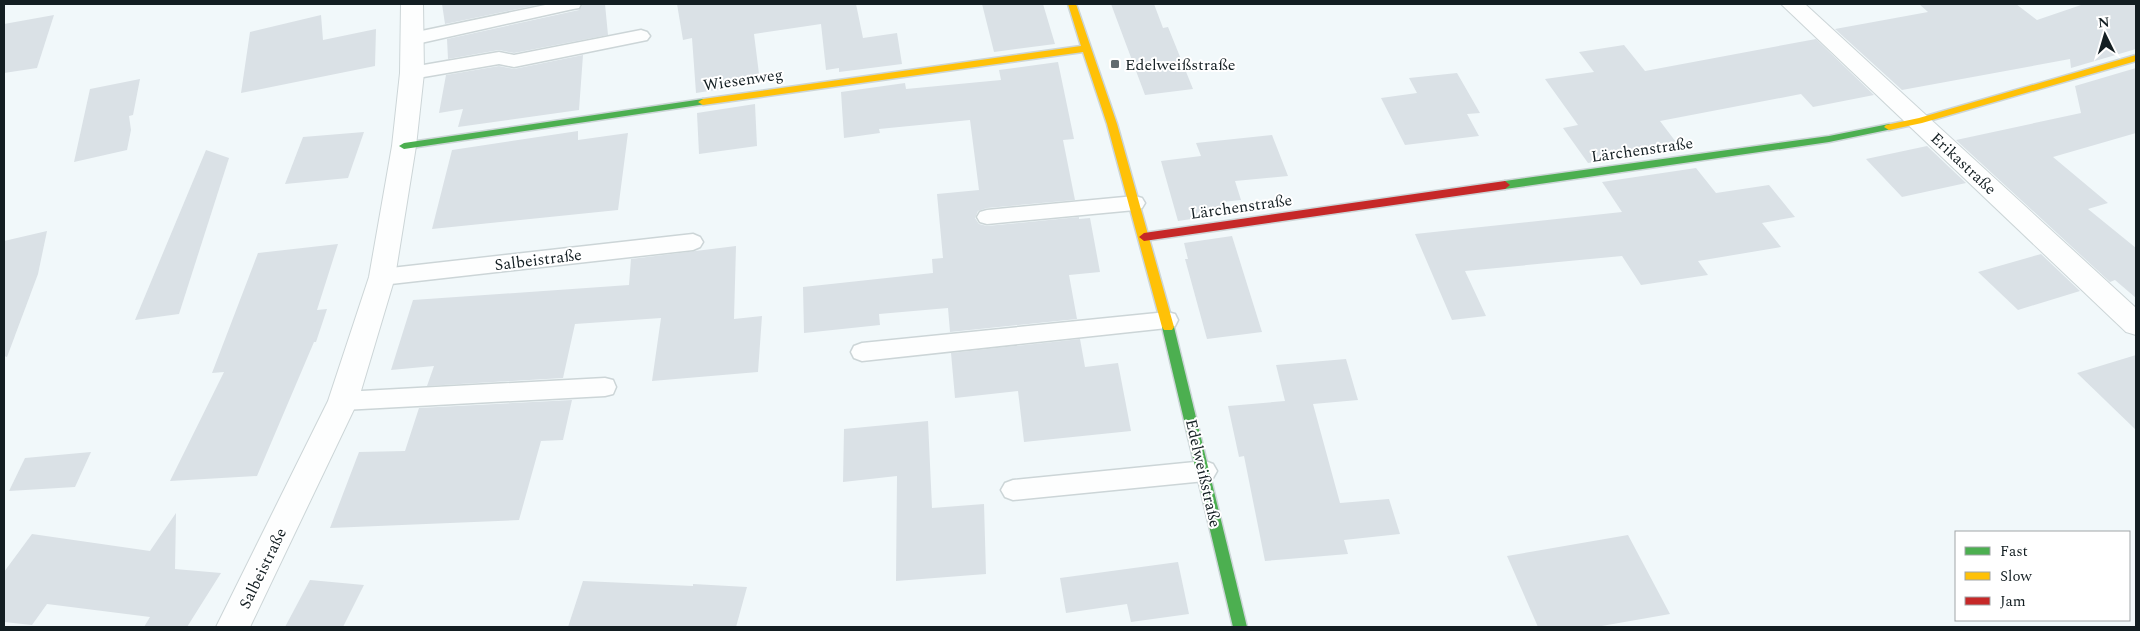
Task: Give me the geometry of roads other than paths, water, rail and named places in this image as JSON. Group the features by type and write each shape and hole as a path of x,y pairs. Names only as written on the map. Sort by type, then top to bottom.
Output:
{"street":[{"name":"Salbeistraße","path":"233,627 344,400 382,277 404,146 412,73 412,4"},
{"name":"Edelweißstraße","path":"1072,4 1088,48 1135,203 1167,320 1205,471 1240,627"},
{"name":"Erikastraße","path":"1792,4 2136,324"},
{"name":"Wiesenweg","path":"404,146 838,82 1088,48"},
{"name":"Lärchenstraße","path":"1144,237 1829,139 1919,122 2136,58"}],"lane":[{"path":"412,39 573,4"},
{"path":"412,73 500,58 514,61 641,36"},
{"path":"988,217 1135,203"},
{"name":"Salbeistraße","path":"382,277 693,242"},
{"path":"862,352 1167,320"},
{"path":"344,400 605,387"},
{"path":"1013,490 1205,471"}],"place":[{"name":"Edelweißstraße","path":"1115,64"}]}
